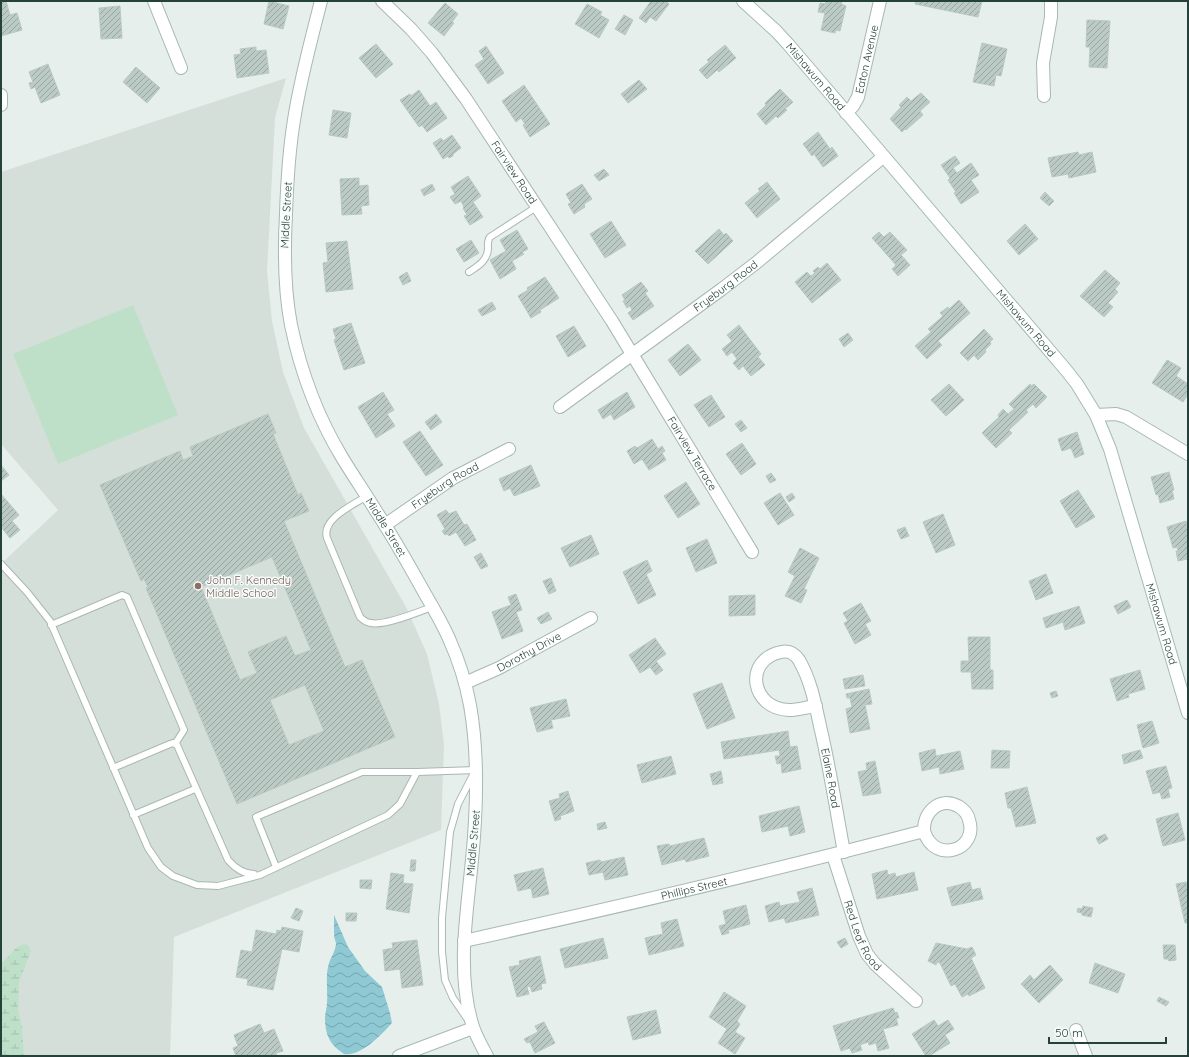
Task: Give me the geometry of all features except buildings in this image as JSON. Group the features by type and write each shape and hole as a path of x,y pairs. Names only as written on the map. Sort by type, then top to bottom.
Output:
{"street":[{"path":"154,1 181,68"},
{"name":"Middle Street","path":"321,1 298,96 294,120 287,194 284,259 291,323 303,370 312,396 330,436 432,607 451,642 465,683 470,710 476,770 474,826 464,941 465,989 473,1028 486,1056"},
{"name":"Fairview Road","path":"382,1 411,29 440,62 471,105 633,354"},
{"name":"Mishawum Road","path":"743,1 784,40 1066,370 1088,401 1096,415 1110,449 1188,713"},
{"name":"Eaton Avenue","path":"846,113 853,106 858,97 880,1"},
{"path":"1044,96 1043,63 1051,1"},
{"path":"1,95 1,105"},
{"name":"Fryeburg Road","path":"560,407 750,267 883,157"},
{"name":"Fairview Terrace","path":"633,354 752,552"},
{"path":"1096,415 1116,414 1126,417 1186,450"},
{"name":"Fryeburg Road","path":"384,525 453,478 509,449"},
{"name":"Dorothy Drive","path":"465,683 499,668 591,618"},
{"name":"Elaine Road","path":"816,706 788,710 778,708 765,701 760,695 756,684 756,678 765,659 779,652 785,651 794,654 805,671 814,694 828,760 838,854"},
{"name":"Phillips Street","path":"464,941 614,908 924,832"},
{"name":"Red Leaf Road","path":"838,854 859,936 867,954 875,964 916,1001"},
{"path":"400,1056 473,1028"},
{"path":"1076,1030 1086,1056"}],"lane":[{"path":"469,272 484,261 487,255 487,243 490,236 538,206"},
{"path":"367,496 333,518 328,524 326,531 327,538 358,613 366,622 377,623 410,616 432,607"},
{"path":"1,564 32,598 52,625 148,848 156,861 173,876 189,883 218,886 260,875 388,815 400,804 417,772"},
{"path":"52,625 122,596 127,597 184,730 175,744"},
{"path":"113,768 170,744 175,744"},
{"path":"175,744 179,748 228,860 234,867 242,872 260,875"},
{"path":"276,867 256,817 362,772 476,770 458,804 451,828 448,842 442,918 442,952 445,980 453,998 473,1028"},
{"path":"133,815 196,789"}],"shaded area":[{"name":"John F. Kennedy Middle School","path":"286,78 275,118 267,271 272,321 283,372 304,428 406,607 427,654 439,704 444,745 441,830 174,937 170,1056 1,1056 1,564 58,510 1,444 1,172"}],"green space":[{"path":"133,305 178,415 58,464 13,354"},
{"path":"23,944 28,945 31,951 19,982 18,1011 22,1026 24,1056 1,1056 1,964 16,948"}],"water":[{"path":"334,915 348,947 365,971 382,987 392,1023 371,1044 351,1054 344,1054 335,1047 329,1039 325,1024 327,1005 327,973 329,963 336,946 334,935"}],"place":[{"name":"John F. Kennedy Middle School","path":"198,586"}]}
